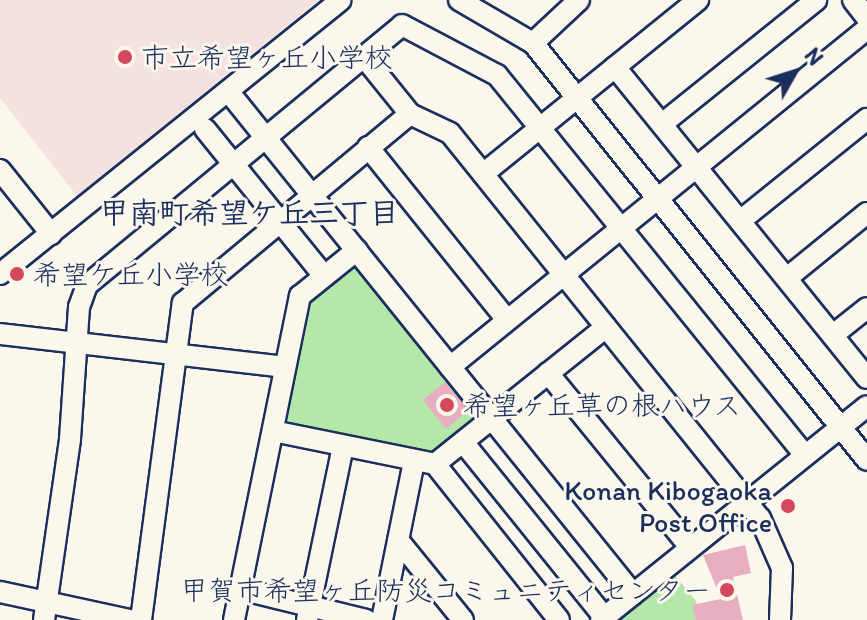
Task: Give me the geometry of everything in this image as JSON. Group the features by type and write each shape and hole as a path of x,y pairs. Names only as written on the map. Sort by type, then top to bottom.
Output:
{"street":[{"path":"0,274 341,0"},
{"path":"459,0 533,43 843,425 867,460"},
{"path":"533,43 579,0"},
{"path":"483,174 698,0"},
{"path":"662,124 816,0"},
{"path":"853,0 867,18"},
{"path":"46,611 79,307 93,276 402,25 497,75 805,455"},
{"path":"450,367 867,29"},
{"path":"364,57 410,114 450,133 748,501 780,559 780,620"},
{"path":"615,67 867,378"},
{"path":"228,91 633,594"},
{"path":"141,620 178,315 190,293 410,114"},
{"path":"740,221 867,119"},
{"path":"205,129 324,276"},
{"path":"368,147 507,320"},
{"path":"0,170 51,234"},
{"path":"787,278 867,213"},
{"path":"234,620 300,296 357,250"},
{"path":"833,335 867,308"},
{"path":"435,464 606,327"},
{"path":"0,334 284,367"},
{"path":"548,373 690,547"},
{"path":"463,442 602,619 867,406"},
{"path":"273,431 435,464 559,620"},
{"path":"309,612 343,446"},
{"path":"382,620 414,461"},
{"path":"398,540 463,620"},
{"path":"240,589 309,612 366,620"},
{"path":"0,592 46,611 129,620"}],"shaded area":[{"name":"市立希望ヶ丘小学校","path":"0,0 319,0 77,196 0,98"}],"green space":[{"path":"349,263 359,264 478,411 477,423 439,454 287,429 281,419 305,307"},
{"path":"674,574 696,601 701,620 619,620"}],"building":[{"name":"希望ヶ丘草の根ハウス","path":"445,382 469,410 446,429 423,400"},
{"name":"甲賀市希望ヶ丘防災コミュニティセンター","path":"745,545 751,573 733,577 743,620 696,620 692,605 721,599 703,555"}],"place":[{"name":"市立希望ヶ丘小学校","path":"125,57"},
{"name":"希望ケ丘小学校","path":"17,274"},
{"name":"希望ヶ丘草の根ハウス","path":"447,405"},
{"name":"Konan Kibogaoka Post Office","path":"788,506"},
{"name":"甲賀市希望ヶ丘防災コミュニティセンター","path":"727,590"}],"district":[{"name":"甲南町希望ケ丘三丁目","path":"249,213"}]}
